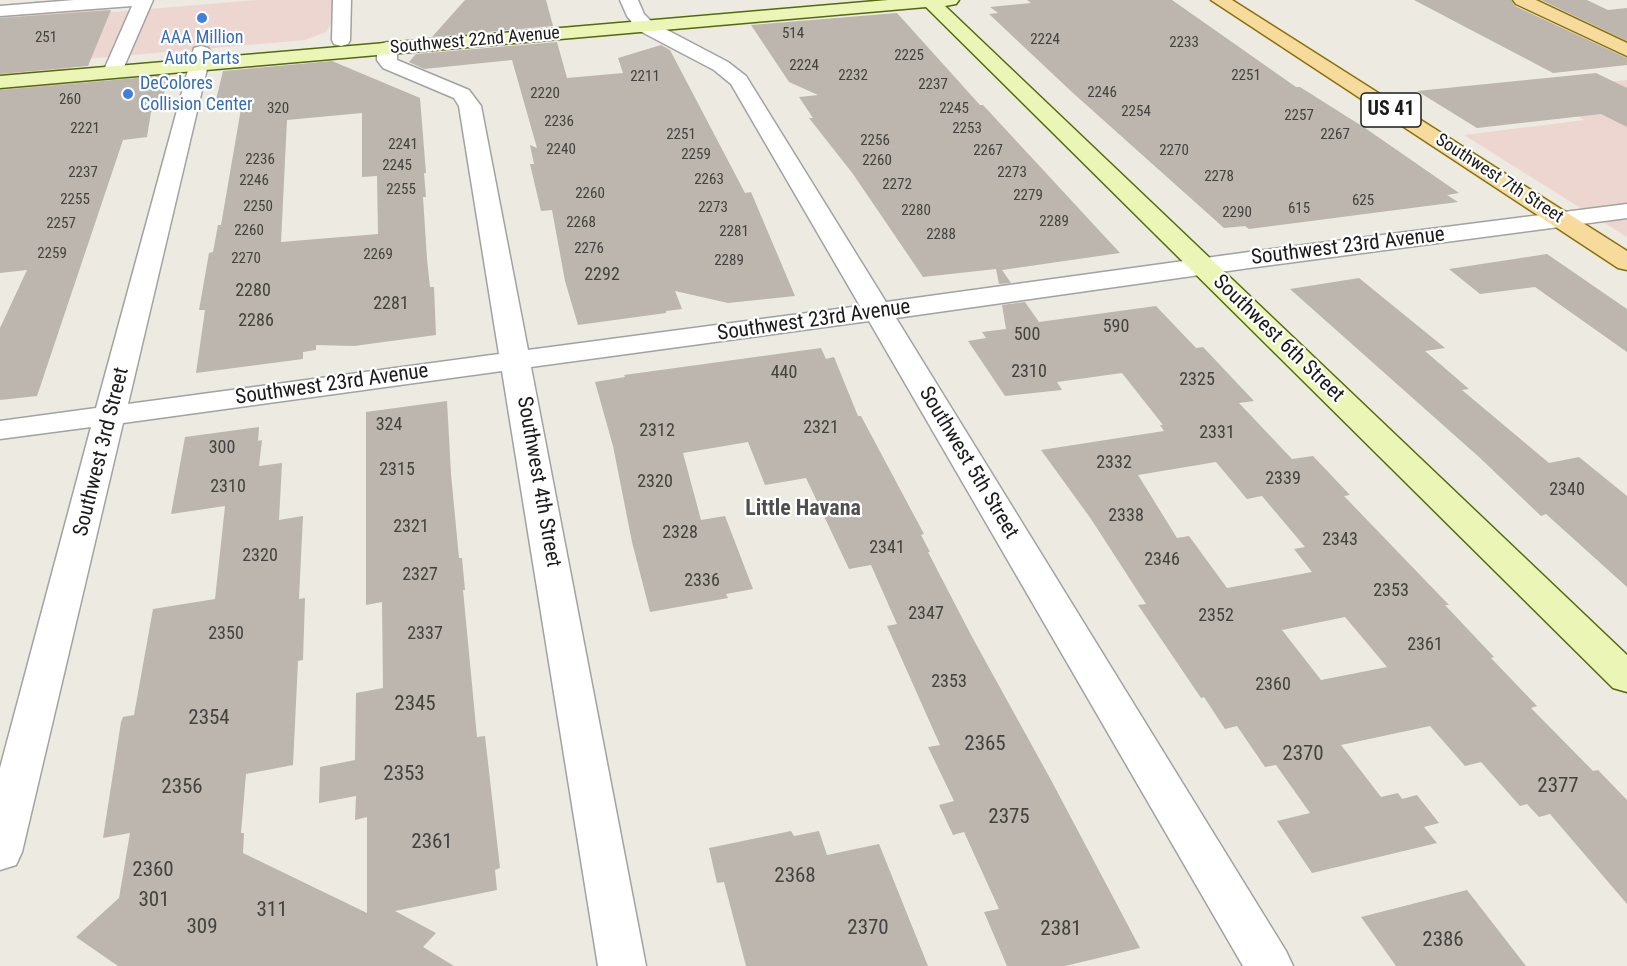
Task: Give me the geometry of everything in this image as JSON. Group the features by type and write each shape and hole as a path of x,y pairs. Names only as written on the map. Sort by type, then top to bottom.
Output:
{"main road":[{"name":"Southwest 22nd Avenue","path":"200,59 341,40 820,0"},
{"name":"Southwest 7th Street","path":"1220,0 1627,261"},
{"path":"1522,0 1627,50"},
{"name":"Southwest 22nd Avenue","path":"0,70 116,66 387,48 637,14 937,1"},
{"name":"Southwest 6th Street","path":"937,1 1204,267 1627,678"},
{"name":"Southwest 22nd Avenue","path":"0,82 116,66"}],"street":[{"path":"0,11 144,0 116,66"},
{"path":"341,40 342,0"},
{"name":"Southwest 5th Street","path":"637,14 721,66 739,80 1269,966"},
{"name":"Southwest 4th Street","path":"387,48 387,60 390,64 462,94 470,106 622,966"},
{"name":"Southwest 3rd Street","path":"0,852 200,59"},
{"name":"Southwest 23rd Avenue","path":"0,430 1627,211"}],"shaded area":[{"path":"257,0 333,0 332,22 326,32 305,40 74,60 31,148 0,151 0,17 101,9 114,12"},
{"path":"1627,80 1627,237 1464,135 1585,120 1529,90"}],"building":[{"path":"465,0 546,0 553,26 432,37"},
{"path":"1027,0 1172,0 1296,87 1300,87 1365,128 1459,193 1447,195 1458,202 1249,229 1245,226 1224,228 1073,93 989,14 998,13 990,7 1031,3"},
{"path":"1414,0 1511,0 1515,6 1627,58 1627,65 1553,73"},
{"path":"1541,0 1587,0 1608,10 1627,8 1627,41"},
{"path":"111,10 88,66 0,74 0,18"},
{"path":"897,13 980,105 983,105 1120,253 1002,270 1011,283 999,284 996,269 923,277 853,174 809,118 813,118 799,97 818,95 789,82 751,25"},
{"path":"557,42 567,78 623,73 618,58 661,45 670,50 745,193 751,192 795,296 728,303 675,291 682,309 578,325 565,281 552,210 541,211 530,164 534,164 530,145 537,148 512,60 424,69 409,62 416,54"},
{"path":"332,61 420,98 426,173 424,173 426,197 423,197 427,259 430,287 434,287 436,335 354,346 316,345 316,350 303,352 303,359 196,373 205,310 199,310 209,253 213,252 218,225 221,225 243,97 216,100 223,71","holes":["362,113 362,177 377,176 378,234 281,242 287,120"]},
{"path":"1596,73 1627,88 1627,127 1601,114 1477,128 1417,91"},
{"path":"170,75 158,111 151,112 147,137 123,140 37,396 0,400 0,328 27,270 0,273 0,90"},
{"path":"1547,254 1627,309 1627,352 1535,287 1480,294 1449,269"},
{"path":"1359,278 1445,348 1425,351 1469,389 1462,390 1549,463 1579,457 1627,496 1627,587 1546,514 1541,516 1479,457 1290,289"},
{"path":"1025,302 1039,322 1156,306 1196,348 1203,347 1254,401 1239,403 1292,459 1313,456 1350,495 1344,496 1449,605 1445,605 1537,706 1531,708 1593,771 1598,770 1627,800 1627,904 1550,814 1539,817 1527,804 1520,806 1481,762 1465,766 1430,726 1341,745 1381,797 1398,793 1402,799 1417,795 1439,823 1424,827 1437,843 1312,873 1277,821 1310,813 1276,765 1265,767 1237,726 1225,729 1204,697 1201,698 1138,605 1146,604 1091,519 1041,450 1164,431 1160,425 1163,425 1122,373 1057,382 1062,390 1005,396 968,341 986,338 982,332 1006,329 1002,305","holes":["1216,462 1247,499 1262,496 1305,547 1294,549 1312,572 1227,588 1189,536 1177,538 1138,475","1345,617 1387,667 1321,680 1282,630"]},
{"path":"821,348 826,359 834,357 858,416 861,416 924,534 921,535 930,552 928,552 1140,948 1065,966 1007,966 984,912 999,909 964,832 953,835 939,805 954,801 928,747 940,745 887,626 897,624 871,565 849,569 806,478 765,485 748,442 683,453 701,520 725,516 753,589 726,594 728,598 650,612 632,542 613,446 595,382 625,377 624,375"},
{"path":"447,401 451,474 459,558 462,558 477,737 485,736 500,868 495,870 497,890 395,911 436,933 423,947 454,966 118,966 76,937 119,898 130,833 103,838 121,722 123,717 134,715 153,609 215,599 225,506 171,514 185,437 259,427 258,441 262,440 259,466 282,463 279,520 303,516 299,599 305,598 303,660 298,661 293,765 246,774 241,833 244,833 243,853 367,913 367,817 355,820 356,796 319,803 320,767 355,760 356,693 383,688 382,602 366,605 366,412"},
{"path":"791,831 794,836 819,831 827,855 879,844 928,966 746,966 724,882 717,883 709,848"},
{"path":"1467,890 1526,966 1396,966 1361,917"}],"place":[{"name":"AAA Million Auto Parts","path":"202,18"},
{"name":"DeColores Collision Center","path":"128,94"}],"district":[{"name":"Little Havana","path":"803,509"}]}
